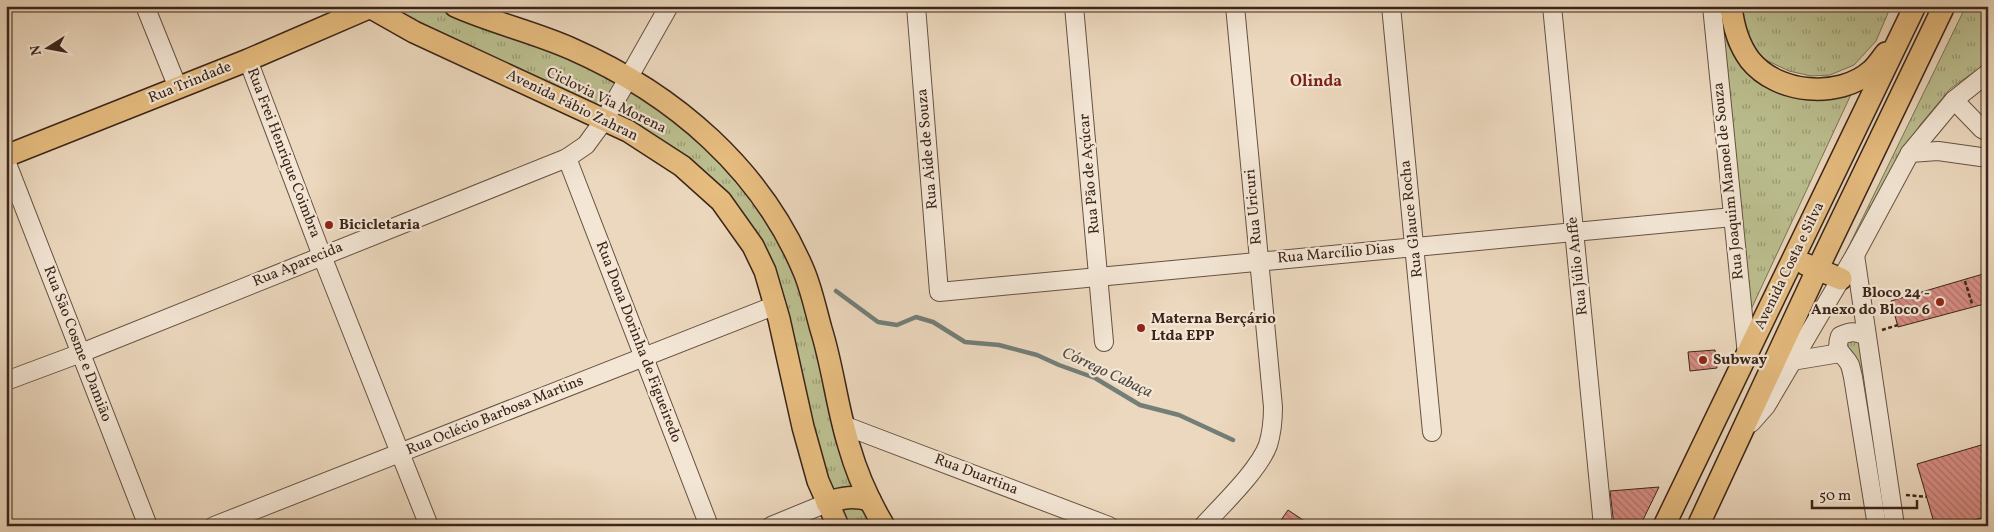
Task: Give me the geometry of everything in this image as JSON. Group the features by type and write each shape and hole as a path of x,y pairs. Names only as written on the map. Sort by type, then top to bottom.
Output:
{"main road":[{"path":"455,6 572,48 629,77 677,109 706,134 738,166 759,191 777,218 805,275 823,335 849,447 870,500 884,526"},
{"path":"1731,6 1734,30 1750,60 1772,78 1798,88 1830,89 1851,83 1871,71 1904,32"},
{"name":"Avenida Costa e Silva","path":"1664,526 1915,6"},
{"name":"Avenida Costa e Silva","path":"1698,526 1818,268 1944,6"},
{"name":"Rua Trindade","path":"6,156 248,60 370,7"},
{"name":"Avenida Fábio Zahran","path":"370,7 414,32 628,131 682,166 721,201 753,246 765,271 776,305 803,427 818,481 838,526"},
{"path":"1793,261 1818,268 1841,279"},
{"path":"827,503 847,497 870,500"}],"street":[{"path":"145,6 178,88"},
{"name":"Rua Aparecida","path":"6,381 81,354 567,158 586,145 605,120 669,6"},
{"name":"Rua Aide de Souza","path":"916,6 939,292"},
{"name":"Rua Pão de Açúcar","path":"1074,6 1104,342"},
{"name":"Rua Uricuri","path":"1203,526 1247,479 1267,447 1273,427 1273,407 1235,6"},
{"name":"Rua Glauce Rocha","path":"1391,6 1432,432"},
{"name":"Rua Júlio Anffe","path":"1552,6 1603,526"},
{"name":"Rua Joaquim Manoel de Souza","path":"1712,6 1747,355"},
{"name":"Rua Frei Henrique Coimbra","path":"248,60 322,256 429,526"},
{"path":"1740,437 1766,406 1855,255 1910,153 1954,100 1988,73"},
{"path":"1910,153 1938,151 1984,157 1988,132 1982,129 1954,100"},
{"name":"Rua Dona Dorinha de Figueiredo","path":"567,158 709,526"},
{"name":"Rua São Cosme e Damião","path":"6,161 148,526"},
{"name":"Rua Marcílio Dias","path":"939,292 1733,217"},
{"path":"1855,255 1859,292 1873,333 1889,497 1894,526"},
{"path":"1841,279 1859,292"},
{"name":"Rua Oclécio Barbosa Martins","path":"214,526 776,305"},
{"path":"1873,333 1848,332 1840,336 1838,343 1840,353 1850,364 1853,377 1877,526"},
{"path":"1792,361 1840,353"},
{"name":"Rua Duartina","path":"843,424 1109,526"},
{"path":"770,526 827,503"}],"path":[{"path":"1966,281 1972,304"},
{"path":"1873,333 1898,325"},
{"path":"1889,497 1899,495 1927,497"}],"green space":[{"path":"385,6 443,6 623,81 605,113"},
{"path":"1717,6 1755,77 1854,88 1748,316"},
{"path":"1738,6 1891,6 1876,41 1854,65 1830,75 1811,76 1789,71 1766,60 1749,43"},
{"path":"1966,6 1988,6 1988,62 1950,89 1920,125 1845,254"},
{"path":"629,86 728,162 800,277 877,526 845,526 834,504 758,242 614,118"},
{"path":"1857,340 1859,343 1890,526 1884,526 1846,342"}],"building":[{"name":"Bloco 24 - Anexo do Bloco 6","path":"1983,274 1988,290 1988,303 1898,327 1891,301"},
{"name":"Subway","path":"1715,350 1717,368 1690,371 1688,352"},
{"path":"1988,443 1988,516 1953,526 1935,526 1917,464"},
{"path":"1659,487 1640,526 1614,526 1610,491"},
{"path":"1288,510 1312,526 1277,526"}],"waterway":[{"name":"Córrego Cabaça","path":"836,291 878,322 897,325 916,317 933,322 965,342 999,345 1037,355 1095,378 1140,405 1179,415 1233,440"}],"place":[{"name":"Bicicletaria","path":"329,225"},
{"name":"Bloco 24 - Anexo do Bloco 6","path":"1940,302"},
{"name":"Materna Berçário Ltda EPP","path":"1141,328"},
{"name":"Subway","path":"1703,360"}],"district":[{"name":"Olinda","path":"1316,82"}]}
